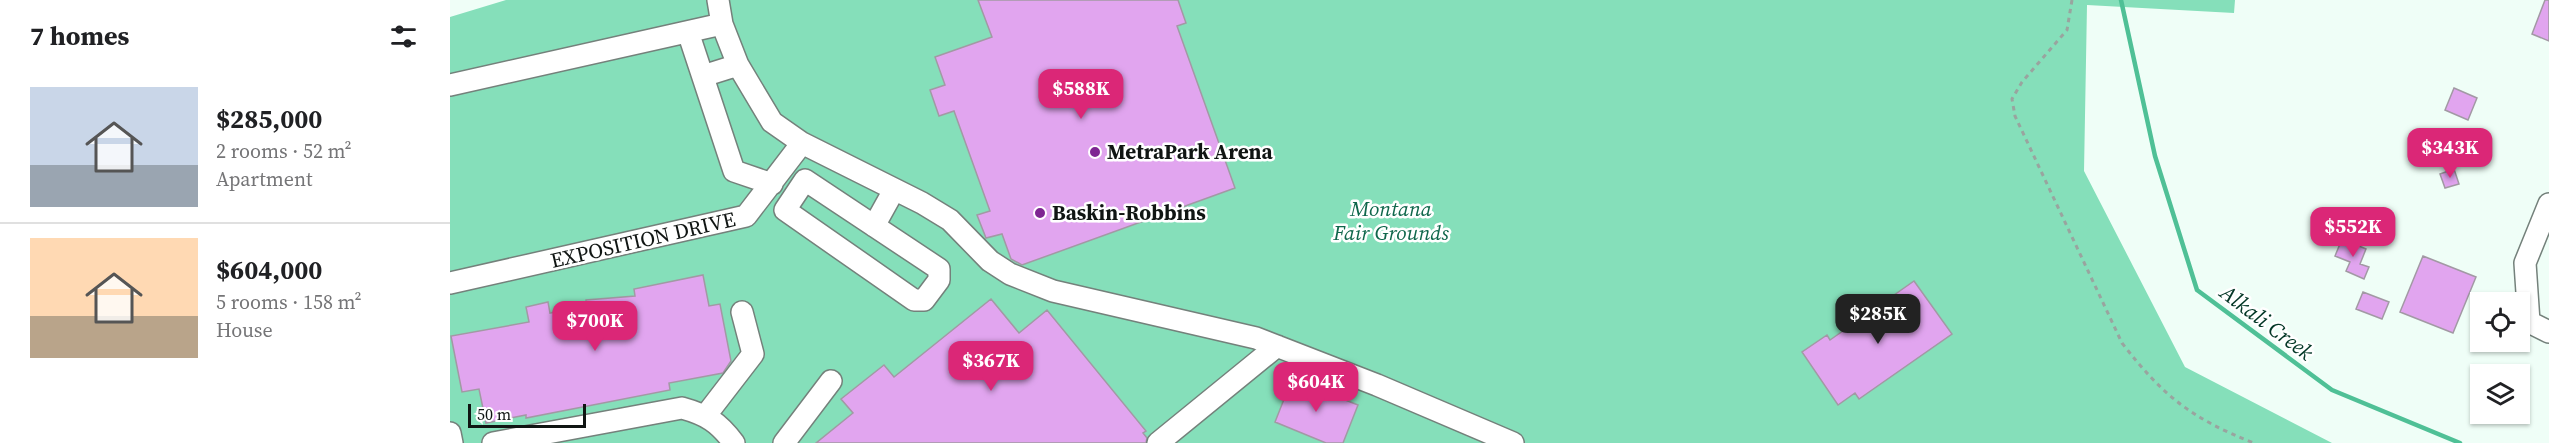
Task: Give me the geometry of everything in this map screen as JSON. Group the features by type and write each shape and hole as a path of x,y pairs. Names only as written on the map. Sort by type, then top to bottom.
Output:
{"street":[{"path":"718,0 722,24 738,65 772,122 802,143 922,203 950,220 990,261 1010,274 1053,291 1256,338 1377,385 1513,443"},
{"path":"450,85 722,24"},
{"path":"688,32 734,171 772,184"},
{"path":"702,76 738,65"},
{"name":"EXPOSITION DRIVE","path":"450,283 746,216 802,143"},
{"path":"805,180 874,226 939,269 939,280 924,300 914,300 785,210 805,180"},
{"path":"874,226 894,190"},
{"path":"2549,204 2525,263 2529,322 2549,332"},
{"path":"706,415 753,354 742,312"},
{"path":"1158,443 1277,346"},
{"path":"784,443 831,381"},
{"path":"493,443 682,408 706,415 734,443"},
{"path":"450,433 452,443"}],"path":[{"path":"2072,0 2067,30 2022,82 2012,99 2014,116 2122,343 2144,372 2191,414 2223,431 2254,443"}],"green space":[{"name":"Montana Fair Grounds","path":"506,0 2235,0 2234,13 2087,5 2084,171 2185,367 2332,443 450,443 450,17"}],"building":[{"name":"MetraPark Arena","path":"978,0 1178,0 1186,23 1177,26 1235,188 1022,265 1011,259 1002,234 986,238 977,215 990,211 954,111 939,116 930,90 945,85 935,57 992,37"},
{"path":"2545,0 2549,0 2549,41 2532,34"},
{"path":"2454,88 2477,98 2468,120 2445,110"},
{"path":"2454,169 2459,184 2445,188 2440,174"},
{"path":"2342,239 2366,249 2360,264 2369,267 2364,279 2346,271 2350,262 2335,256"},
{"path":"2423,256 2476,277 2453,333 2400,312"},
{"path":"703,275 709,306 720,304 731,361 723,373 669,383 670,390 526,418 526,415 486,423 479,389 462,392 451,336 529,322 526,307 548,302 550,313 586,306 586,300 635,296 634,289"},
{"path":"1914,281 1952,334 1859,399 1855,393 1838,405 1802,352 1827,335 1830,340"},
{"path":"2363,292 2389,302 2382,319 2356,309"},
{"path":"991,299 1019,333 1047,310 1146,431 1143,433 1147,438 1146,443 816,443 853,413 841,399 884,365 894,377"},
{"path":"1292,379 1358,405 1343,443 1326,443 1275,422"}],"waterway":[{"name":"Alkali Creek","path":"2121,0 2155,156 2197,290 2332,390 2460,443"}],"place":[{"name":"MetraPark Arena","path":"1095,152"},
{"name":"Baskin-Robbins","path":"1040,213"}]}
